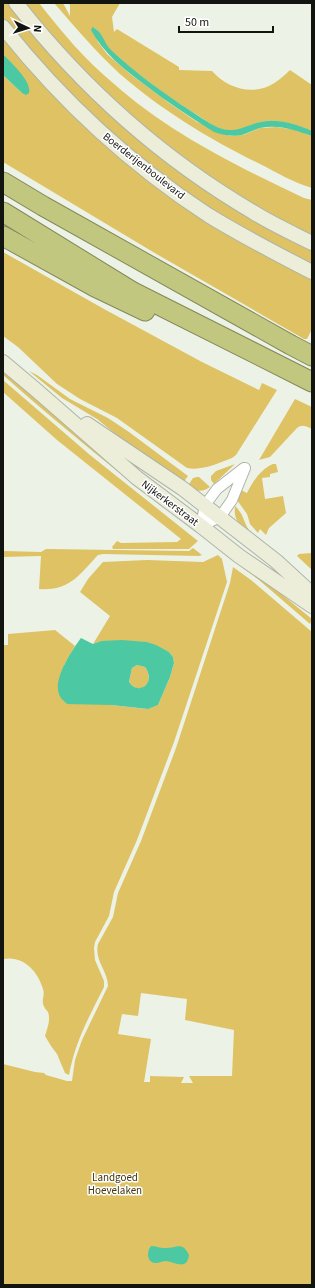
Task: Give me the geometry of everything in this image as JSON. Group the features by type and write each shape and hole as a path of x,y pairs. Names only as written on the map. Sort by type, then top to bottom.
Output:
{"highway":[{"path":"3,182 284,342 312,356"},
{"path":"3,212 133,292 312,382"},
{"path":"3,236 95,287 268,373 312,388"}],"main road":[{"name":"Boerderijenboulevard","path":"16,3 36,28 86,83 120,116 167,155 195,176 255,214 312,243"},
{"name":"Boerderijenboulevard","path":"3,27 66,99 93,125 149,172 227,226 272,252 312,272"},
{"name":"Nijkerkerstraat","path":"3,362 137,478 239,556 312,606"},
{"name":"Nijkerkerstraat","path":"35,389 205,505 276,561 312,594"}],"street":[{"path":"245,468 232,500 220,517 201,526 205,505 217,488 245,468"}],"green space":[{"path":"3,3 12,3 110,111 312,247 312,268 211,212 95,122 3,22"},
{"path":"20,3 39,3 65,35 93,65 157,118 229,161 304,198 312,200 312,240 247,206 127,117"},
{"path":"54,3 63,3 70,16 70,5 68,3 120,3 112,17 114,32 117,29 179,67 179,70 212,71 218,77 231,85 238,88 254,90 269,86 290,70 312,85 312,131 300,126 274,121 261,122 235,130 222,129 214,126 149,82 110,50 97,30 95,28 91,28 98,42 107,54 130,74 197,122 230,136 243,135 260,128 276,127 297,130 312,136 312,188 285,177 205,135 152,100 111,66"},
{"path":"3,32 119,151 312,275 312,329 307,339 304,339 153,252 3,162 3,75 22,93 20,74 3,54"},
{"path":"3,252 202,362 259,390 262,383 277,390 236,455 232,458 210,466 193,469 187,468 117,418 80,399 57,384 18,347 3,336"},
{"path":"3,370 165,505 164,508 42,409 3,375"},
{"path":"29,371 37,375 70,399 108,418 188,476 182,484 149,461 97,419 62,398"},
{"path":"3,380 90,455 198,541 189,549 113,549 112,547 117,541 121,543 177,542 181,539 57,440 3,392"},
{"path":"295,399 312,407 312,429 304,426 297,428 270,457 259,460"},
{"path":"235,464 214,484 211,480 211,476 216,471"},
{"path":"273,464 276,464 278,472 270,474 270,477 262,478 265,499 283,496 286,513 269,528 266,535 260,529 258,533 250,524 247,514 237,500 241,490 247,493 258,476"},
{"path":"199,477 210,487 198,491 187,487 193,478"},
{"path":"235,506 241,513 252,534 237,520 235,516"},
{"path":"193,548 202,555 98,555 73,580 59,587 50,589 39,589 41,556 3,557 3,551 41,552 46,549 189,551"},
{"path":"312,553 312,570 297,556 299,554"},
{"path":"218,555 222,559 227,582 174,742 137,840 114,892 109,916 95,942 95,960 104,981 104,987 79,1041 69,1075 65,1073 57,1054 45,1036 49,1015 43,1004 44,991 41,982 29,966 23,962 17,959 3,959 3,645 8,645 8,634 55,630 75,646 64,665 111,705 147,709 158,705 170,677 174,663 173,657 169,652 147,642 101,641 93,644 110,616 80,592 88,579 103,562 147,560 203,562"},
{"path":"239,560 312,619 310,624 259,580 236,563"},
{"name":"Landgoed Hoevelaken","path":"233,567 251,580 312,632 312,1285 3,1285 3,1064 72,1081 75,1060 82,1040 108,986 106,976 99,961 97,950 98,944 113,917 118,893 141,841 176,748 230,583","holes":["141,993 187,999 185,1020 234,1030 232,1076 189,1076 193,1083 181,1083 184,1077 150,1076 150,1082 144,1082 151,1039 118,1034 122,1014 138,1016"]},
{"path":"137,665 145,667 148,673 148,683 141,688 133,686 129,682 132,668"}],"shaded area":[{"path":"92,27 101,34 111,50 140,75 170,97 215,126 222,129 235,130 261,122 279,121 312,131 312,136 280,127 260,128 239,136 214,132 187,115 122,67 96,38 91,30"},
{"path":"3,54 20,72 27,83 29,93 26,95 3,75"},
{"path":"81,638 93,644 101,641 122,640 147,642 169,652 173,657 174,663 170,677 158,705 148,709 111,705 67,704 60,695 58,688 59,681 64,665","holes":["137,665 145,667 149,678 148,683 141,688 137,688 129,682 132,668"]},
{"path":"151,1246 168,1248 181,1246 189,1255 188,1260 183,1264 166,1261 153,1263 148,1257 148,1251"}]}
